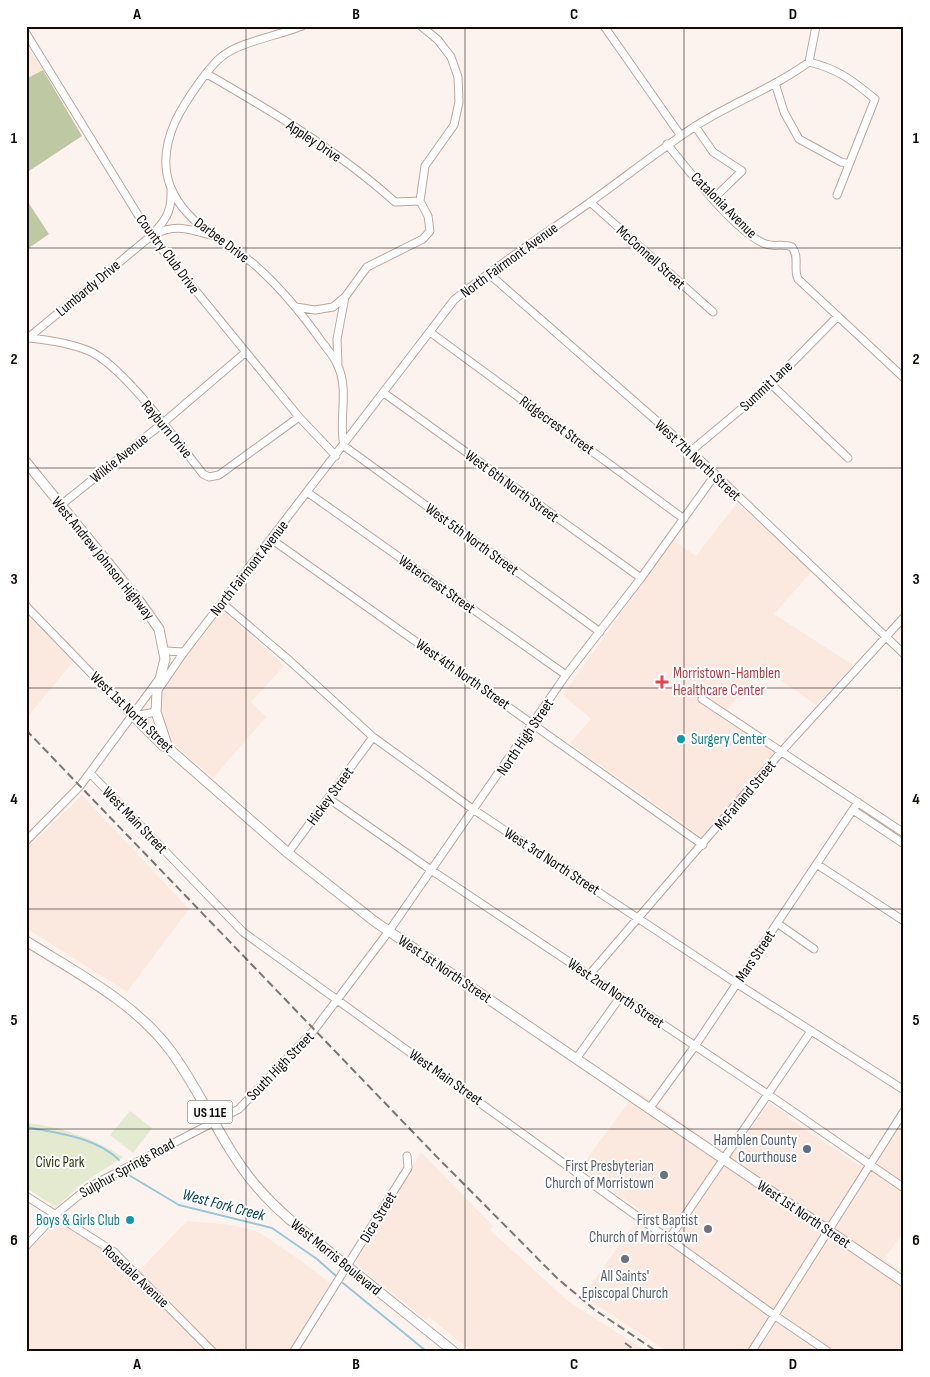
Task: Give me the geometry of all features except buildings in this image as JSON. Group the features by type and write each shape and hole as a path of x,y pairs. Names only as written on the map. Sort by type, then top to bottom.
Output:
{"main road":[{"name":"West Andrew Johnson Highway","path":"26,462 150,614 159,629 165,651 162,675 157,690 156,712 168,748"},
{"name":"West 1st North Street","path":"168,748 288,853 389,931 904,1282"},
{"name":"West Morris Boulevard","path":"26,941 112,995 143,1020 170,1049 197,1089 234,1156 258,1189 290,1220 453,1351"}],"street":[{"name":"Darbee Drive","path":"302,26 241,46 223,55 207,74 177,117 168,139 166,176 171,191 190,215 214,236 255,265 296,307 338,365"},
{"path":"420,201 426,166 454,125 459,102 458,77 451,57 438,40 421,26"},
{"path":"604,26 681,136"},
{"path":"816,26 809,62 831,67 847,76 875,99 838,195"},
{"name":"Country Club Drive","path":"26,33 151,236 299,417 336,456"},
{"name":"North Fairmont Avenue","path":"157,690 184,652 344,446 454,300 488,272 590,202 667,144 695,126 794,73 809,62"},
{"name":"Appley Drive","path":"207,74 252,100 363,174 395,202 420,201"},
{"path":"775,82 784,112 799,139 841,162 849,164"},
{"path":"695,126 713,152 742,171 714,199"},
{"name":"Catalonia Avenue","path":"667,144 714,199 750,235 764,244 771,246 783,244 792,247 796,255 795,272 798,279 838,316"},
{"path":"151,236 167,219 172,206 171,191"},
{"name":"Darbee Drive","path":"296,307 315,310 332,307 345,297 367,267 423,239 430,231 428,216 420,201"},
{"name":"McConnell Street","path":"590,202 713,312"},
{"path":"151,236 167,228 181,227 214,236"},
{"name":"Lumbardy Drive","path":"28,339 151,236"},
{"name":"West 7th North Street","path":"488,272 691,452 904,654"},
{"name":"Darbee Drive","path":"344,446 341,434 344,398 338,365 337,339 345,297"},
{"path":"838,316 904,378"},
{"name":"Summit Lane","path":"691,452 770,384 838,316"},
{"name":"Ridgecrest Street","path":"430,332 684,519"},
{"name":"Rayburn Drive","path":"28,339 57,341 90,352 119,373 203,474 209,477 219,475 299,417"},
{"name":"Wilkie Avenue","path":"61,505 246,352"},
{"path":"770,384 848,458"},
{"name":"West 6th North Street","path":"384,393 641,578"},
{"name":"West 5th North Street","path":"344,446 600,632"},
{"name":"North High Street","path":"338,1001 474,810 566,676 641,578 715,475"},
{"name":"Watercrest Street","path":"307,492 566,676"},
{"name":"West 4th North Street","path":"271,538 703,845"},
{"name":"West 3rd North Street","path":"222,604 290,661 373,737 474,810 736,983 904,1090"},
{"name":"West 1st North Street","path":"26,606 163,747 168,748"},
{"name":"McFarland Street","path":"589,975 703,845 781,752 904,617"},
{"path":"165,651 184,652"},
{"path":"26,841 90,774 162,675"},
{"path":"702,699 904,833"},
{"path":"133,716 156,712"},
{"name":"Hickey Street","path":"288,853 373,737"},
{"name":"West Main Street","path":"90,774 243,932 774,1315 827,1351"},
{"name":"West 2nd North Street","path":"328,798 431,870 769,1095 904,1188"},
{"name":"Mars Street","path":"649,1110 695,1046 818,865 858,802"},
{"path":"853,810 904,844"},
{"path":"818,865 904,921"},
{"path":"777,923 814,948"},
{"path":"576,1059 621,996"},
{"name":"South High Street","path":"214,1121 239,1109 257,1092 315,1030 338,1001"},
{"path":"669,1239 811,1031"},
{"path":"752,1351 868,1164 904,1111"},
{"name":"Sulphur Springs Road","path":"26,1246 56,1214 95,1184 214,1121"},
{"name":"Dice Street","path":"294,1351 408,1168 407,1156"},
{"name":"Rosedale Avenue","path":"26,1196 114,1252 212,1351"}],"shaded area":[{"path":"26,44 43,70 26,79"},
{"name":"Morristown-Hamblen Healthcare Center","path":"737,503 812,571 774,614 853,665 816,705 763,668 727,710 780,746 702,837 570,743 591,719 563,695 673,540 696,556"},
{"path":"26,606 77,657 26,719"},
{"path":"221,608 284,666 251,702 266,717 213,778 174,744 164,726 161,705 162,692 169,677"},
{"path":"82,795 189,909 127,992 26,928 26,849"},
{"path":"637,1091 731,1156 769,1103 788,1115 788,1118 859,1165 868,1153 879,1160 904,1120 904,1231 884,1259 904,1273 904,1351 667,1351 583,1296 643,1212 580,1168"},
{"path":"421,1152 493,1226 490,1230 569,1302 646,1351 471,1351 429,1317 426,1320 361,1268 357,1263 358,1256"},
{"path":"56,1214 97,1240 137,1273 187,1221 225,1224 249,1229 260,1233 300,1260 330,1283 333,1290 294,1351 26,1351 26,1246"}],"green space":[{"path":"43,70 82,136 26,173 26,79"},
{"path":"26,199 49,234 26,250"},
{"path":"130,1111 152,1128 133,1153 110,1135"},
{"name":"Civic Park","path":"26,1123 52,1127 77,1134 123,1157 80,1185 56,1207 26,1188"}],"waterway":[{"name":"West Fork Creek","path":"26,1127 87,1141 110,1152 119,1160"},
{"name":"West Fork Creek","path":"127,1174 179,1205 272,1228 317,1259 336,1276"},
{"name":"West Fork Creek","path":"343,1283 426,1351"}],"railway":[{"path":"26,730 435,1155 558,1279 595,1310 656,1351"},
{"path":"625,1343 636,1351"}],"place":[{"name":"Morristown-Hamblen Healthcare Center","path":"662,682"},
{"name":"Surgery Center","path":"681,739"},
{"name":"Hamblen County Courthouse","path":"807,1149"},
{"name":"First Presbyterian Church of Morristown","path":"664,1175"},
{"name":"Boys & Girls Club","path":"130,1220"},
{"name":"First Baptist Church of Morristown","path":"708,1229"},
{"name":"All Saints' Episcopal Church","path":"625,1259"}]}
